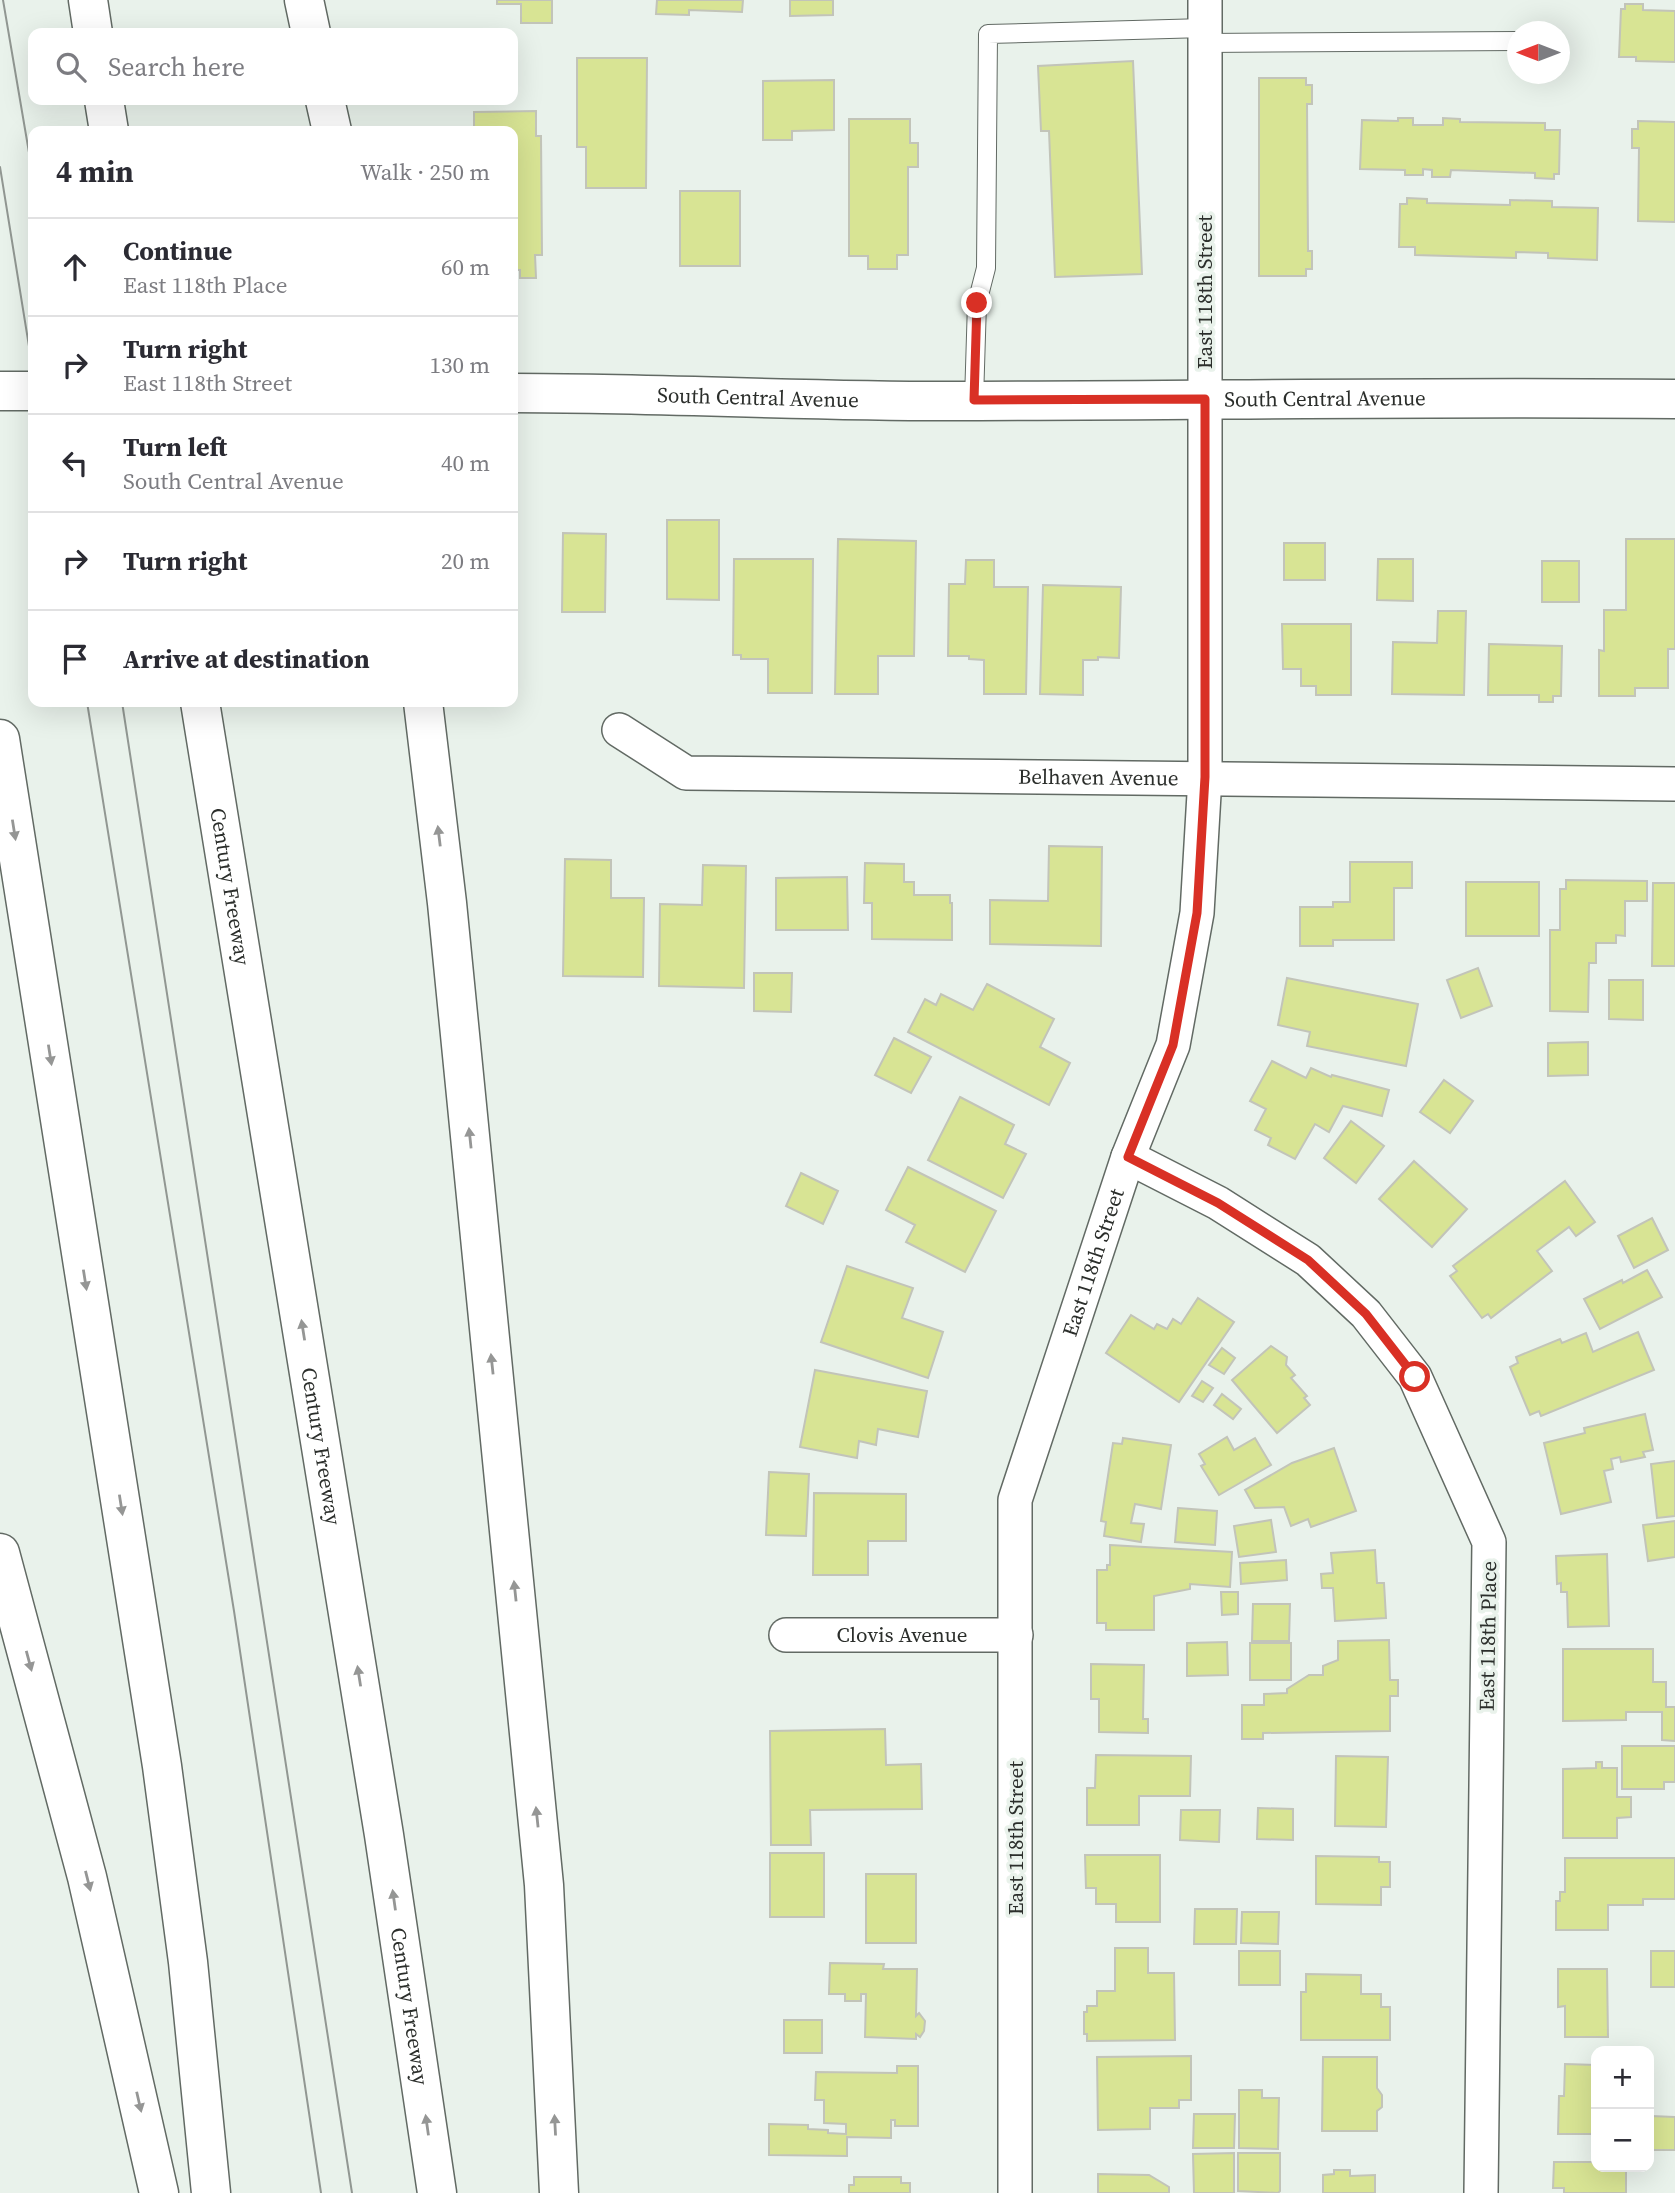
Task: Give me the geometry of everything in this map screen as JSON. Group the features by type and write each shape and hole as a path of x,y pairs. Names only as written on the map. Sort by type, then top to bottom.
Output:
{"main road":[{"path":"88,0 92,28"},
{"path":"304,0 310,28"},
{"path":"105,105 108,126"},
{"path":"326,105 331,126"},
{"path":"0,391 28,391"},
{"name":"South Central Avenue","path":"518,393 638,393 850,400 1525,397 1675,399"},
{"name":"Century Freeway","path":"201,707 382,1821 438,2193"},
{"path":"424,707 447,903 544,1885 559,2193"},
{"path":"0,739 162,1766 188,1962 211,2193"},
{"path":"0,1553 87,1877 159,2193"}],"street":[{"name":"East 118th Street","path":"1015,2193 1015,1500 1128,1157 1173,1045 1197,913 1205,777 1205,24"},
{"name":"Belhaven Avenue","path":"619,730 686,773 1675,783"},
{"name":"East 118th Place","path":"1128,1157 1218,1203 1308,1260 1366,1314 1415,1377 1489,1542 1481,2193"},
{"name":"Clovis Avenue","path":"786,1635 1016,1635"}],"lane":[{"path":"974,400 977,303 986,268 988,34 1205,24 1507,40"}],"building":[{"path":"497,0 552,0 552,23 521,23 521,4 497,4"},
{"path":"657,0 743,0 742,12 689,10 689,15 656,14"},
{"path":"790,0 833,0 833,15 790,16"},
{"path":"1625,4 1643,4 1643,10 1675,11 1675,62 1636,61 1636,57 1619,57 1621,9 1625,9"},
{"path":"577,58 647,58 646,188 586,188 586,147 577,147"},
{"path":"1133,61 1142,274 1055,277 1049,131 1041,131 1038,66"},
{"path":"1259,78 1306,78 1306,85 1312,85 1312,104 1307,104 1308,251 1312,251 1312,269 1306,269 1306,276 1259,276"},
{"path":"834,80 834,130 792,131 792,140 763,140 763,81"},
{"path":"536,111 536,136 541,136 542,255 535,255 536,278 520,278 518,270 518,126 474,126 474,112"},
{"path":"1398,118 1413,118 1413,125 1443,125 1443,118 1460,119 1460,122 1545,123 1545,130 1560,130 1559,174 1554,174 1554,179 1535,178 1535,173 1451,170 1450,177 1432,177 1432,170 1423,169 1423,175 1405,175 1405,170 1360,169 1362,120 1398,121"},
{"path":"849,119 910,119 910,143 918,143 918,167 908,167 908,255 897,255 897,269 868,269 868,256 849,256"},
{"path":"1638,121 1675,122 1675,222 1638,221 1639,148 1632,148 1632,129 1638,129"},
{"path":"680,191 740,191 740,266 680,266"},
{"path":"1407,198 1427,199 1427,203 1510,205 1510,200 1552,201 1552,207 1598,208 1597,260 1548,258 1548,253 1516,252 1516,258 1415,255 1415,247 1399,247 1400,204 1407,204"},
{"path":"667,520 719,520 719,600 667,599"},
{"path":"563,533 606,534 605,612 562,612"},
{"path":"838,539 916,541 914,656 878,656 878,694 835,694"},
{"path":"1626,539 1675,539 1675,649 1668,649 1668,688 1635,688 1635,696 1599,696 1599,650 1604,651 1604,610 1626,610"},
{"path":"1284,543 1325,543 1325,580 1284,580"},
{"path":"734,559 813,559 812,693 768,693 768,659 741,659 741,655 733,655"},
{"path":"1378,559 1413,559 1413,601 1377,600"},
{"path":"966,560 994,560 994,587 1028,587 1026,694 984,694 984,660 969,659 969,656 948,656 949,584 965,584"},
{"path":"1542,561 1579,561 1579,602 1542,602"},
{"path":"1043,585 1121,587 1119,658 1098,657 1098,660 1083,660 1083,695 1040,694"},
{"path":"1438,611 1466,611 1464,695 1392,694 1393,642 1437,643"},
{"path":"1282,624 1351,624 1351,695 1316,695 1316,686 1301,686 1301,669 1283,669"},
{"path":"1489,644 1562,646 1561,696 1553,696 1553,702 1539,702 1539,695 1488,695"},
{"path":"1049,846 1102,847 1101,946 990,944 990,900 1048,901"},
{"path":"565,859 611,860 611,898 644,898 643,977 563,976"},
{"path":"1350,862 1412,862 1412,888 1394,888 1394,940 1333,940 1333,946 1300,946 1300,907 1333,907 1333,902 1350,902"},
{"path":"865,863 904,864 904,882 914,882 914,895 950,895 952,940 872,939 872,903 864,903"},
{"path":"703,865 746,866 744,988 659,986 660,904 702,905"},
{"path":"847,877 848,930 776,930 776,878"},
{"path":"1566,880 1647,881 1647,901 1625,901 1625,936 1616,935 1616,943 1596,943 1596,963 1589,963 1588,1012 1550,1011 1550,930 1560,930 1560,889 1566,889"},
{"path":"1466,882 1539,882 1539,936 1466,936"},
{"path":"1653,883 1675,883 1675,966 1652,966"},
{"path":"1478,968 1492,1006 1461,1018 1447,980"},
{"path":"754,973 792,973 791,1012 754,1011"},
{"path":"1287,978 1418,1004 1406,1066 1307,1046 1310,1032 1278,1025"},
{"path":"1609,980 1643,980 1643,1020 1609,1019"},
{"path":"987,984 1054,1019 1040,1047 1070,1063 1049,1105 908,1032 925,999 936,1005 941,994 973,1010"},
{"path":"894,1038 931,1057 911,1093 875,1075"},
{"path":"1588,1042 1588,1075 1548,1076 1548,1043"},
{"path":"1272,1061 1306,1078 1311,1068 1331,1077 1332,1075 1389,1090 1382,1116 1343,1106 1329,1132 1315,1124 1295,1159 1268,1145 1271,1138 1255,1130 1266,1109 1250,1101"},
{"path":"1444,1080 1473,1101 1450,1133 1420,1112"},
{"path":"960,1097 1014,1125 1005,1144 1026,1154 1003,1198 928,1160"},
{"path":"1351,1121 1384,1146 1356,1183 1324,1158"},
{"path":"1414,1161 1467,1209 1432,1247 1379,1199"},
{"path":"908,1167 996,1211 965,1272 906,1242 915,1225 886,1210"},
{"path":"801,1173 838,1191 823,1224 786,1206"},
{"path":"1565,1181 1595,1222 1576,1236 1569,1227 1537,1251 1552,1271 1491,1318 1488,1314 1482,1318 1450,1276 1457,1271 1453,1266"},
{"path":"1652,1218 1668,1250 1634,1268 1618,1236"},
{"path":"847,1266 913,1288 902,1318 943,1332 928,1378 821,1342"},
{"path":"1647,1270 1662,1297 1600,1329 1584,1299"},
{"path":"1198,1298 1234,1322 1179,1402 1106,1353 1131,1315 1154,1329 1157,1324 1167,1329 1173,1319 1181,1324"},
{"path":"1638,1332 1654,1370 1541,1416 1539,1411 1530,1415 1510,1367 1518,1363 1516,1357 1560,1339 1562,1343 1586,1333 1593,1352"},
{"path":"1271,1346 1287,1357 1286,1365 1295,1375 1291,1378 1307,1396 1304,1398 1310,1405 1277,1433 1232,1380"},
{"path":"1222,1348 1235,1358 1224,1374 1209,1365"},
{"path":"815,1370 927,1391 918,1437 878,1429 876,1445 859,1441 857,1458 800,1447"},
{"path":"1202,1381 1213,1388 1203,1402 1192,1396"},
{"path":"1222,1394 1241,1409 1233,1419 1214,1405"},
{"path":"1645,1414 1653,1450 1643,1452 1645,1457 1621,1462 1620,1457 1611,1459 1613,1469 1604,1471 1611,1502 1561,1514 1544,1443 1585,1433 1584,1428"},
{"path":"1227,1437 1234,1450 1255,1438 1271,1465 1219,1495 1201,1466 1205,1464 1199,1454"},
{"path":"1123,1438 1171,1445 1161,1509 1135,1504 1131,1523 1144,1524 1141,1542 1104,1536 1106,1522 1101,1521 1113,1443 1122,1444"},
{"path":"1334,1448 1356,1511 1311,1527 1308,1519 1291,1526 1284,1507 1255,1508 1245,1490 1292,1463"},
{"path":"1675,1461 1675,1516 1657,1518 1651,1464"},
{"path":"769,1472 809,1474 806,1536 766,1535"},
{"path":"814,1493 906,1494 906,1541 868,1541 868,1575 813,1575"},
{"path":"1178,1508 1217,1511 1215,1545 1175,1542"},
{"path":"1271,1520 1276,1552 1239,1557 1234,1526"},
{"path":"1675,1521 1675,1557 1648,1561 1643,1525"},
{"path":"1110,1545 1232,1552 1230,1587 1190,1584 1190,1589 1154,1596 1154,1630 1106,1630 1106,1623 1097,1623 1097,1570 1107,1570 1107,1565 1110,1565"},
{"path":"1375,1550 1377,1583 1384,1583 1386,1618 1335,1621 1333,1588 1322,1588 1321,1574 1333,1573 1331,1553"},
{"path":"1607,1554 1609,1626 1568,1627 1567,1592 1561,1592 1561,1583 1557,1584 1556,1556"},
{"path":"1286,1560 1287,1580 1241,1584 1240,1563"},
{"path":"1221,1592 1238,1592 1238,1614 1222,1615"},
{"path":"1253,1604 1290,1604 1289,1641 1252,1641"},
{"path":"1389,1640 1390,1680 1398,1680 1398,1696 1390,1696 1390,1731 1263,1733 1263,1739 1242,1739 1242,1705 1264,1705 1264,1694 1287,1693 1287,1689 1309,1675 1323,1675 1323,1666 1338,1660 1338,1641"},
{"path":"1227,1642 1228,1675 1187,1676 1187,1643"},
{"path":"1250,1643 1291,1643 1291,1680 1250,1680"},
{"path":"1563,1649 1653,1649 1653,1682 1666,1682 1666,1707 1675,1707 1675,1741 1662,1740 1662,1712 1626,1712 1626,1720 1563,1721"},
{"path":"1091,1664 1144,1665 1143,1719 1148,1719 1148,1733 1099,1732 1099,1699 1091,1699"},
{"path":"885,1729 886,1765 921,1764 922,1809 810,1810 811,1845 771,1845 770,1731"},
{"path":"1622,1746 1675,1746 1675,1782 1664,1782 1664,1789 1622,1789"},
{"path":"1096,1755 1191,1756 1190,1796 1139,1796 1139,1825 1087,1825 1087,1788 1095,1788"},
{"path":"1336,1756 1388,1757 1386,1827 1335,1826"},
{"path":"1596,1762 1602,1762 1602,1768 1617,1768 1617,1797 1631,1797 1631,1817 1617,1818 1617,1838 1563,1838 1563,1769 1596,1768"},
{"path":"1258,1808 1293,1809 1293,1840 1257,1839"},
{"path":"1181,1810 1220,1810 1219,1842 1180,1840"},
{"path":"770,1853 824,1853 824,1917 770,1917"},
{"path":"1085,1855 1160,1855 1160,1922 1116,1922 1116,1904 1096,1904 1096,1888 1086,1888"},
{"path":"1316,1856 1379,1857 1379,1862 1390,1862 1390,1887 1381,1887 1381,1905 1316,1904"},
{"path":"1565,1858 1675,1858 1675,1899 1643,1899 1643,1905 1608,1905 1608,1930 1556,1930 1556,1901 1560,1901 1560,1892 1565,1892"},
{"path":"866,1874 916,1874 916,1943 866,1943"},
{"path":"1195,1909 1237,1909 1236,1944 1194,1944"},
{"path":"1242,1912 1279,1912 1278,1944 1241,1943"},
{"path":"1115,1948 1148,1948 1148,1973 1174,1973 1175,2040 1087,2041 1087,2034 1084,2034 1084,2012 1087,2012 1087,2006 1097,2006 1097,1991 1115,1991"},
{"path":"1239,1951 1280,1951 1280,1985 1239,1985"},
{"path":"1651,1951 1675,1951 1675,1987 1651,1987"},
{"path":"830,1963 884,1964 883,1969 917,1969 916,2016 919,2013 925,2021 920,2037 916,2034 916,2039 865,2037 866,1994 861,1994 861,2001 845,2001 845,1994 829,1994"},
{"path":"1558,1969 1607,1969 1608,2037 1565,2037 1565,2006 1558,2007"},
{"path":"1306,1974 1361,1975 1361,1994 1381,1994 1381,2007 1390,2007 1390,2040 1301,2040 1301,1992 1306,1992"},
{"path":"784,2020 822,2020 822,2053 784,2053"},
{"path":"1191,2056 1191,2100 1179,2100 1179,2108 1150,2108 1150,2129 1098,2130 1097,2057"},
{"path":"1323,2057 1377,2057 1377,2088 1382,2095 1382,2107 1377,2111 1377,2131 1322,2131"},
{"path":"1565,2064 1591,2065 1591,2134 1558,2134 1559,2096 1564,2096"},
{"path":"897,2066 918,2066 918,2126 895,2126 895,2120 891,2120 891,2138 847,2137 847,2156 769,2155 769,2124 808,2125 808,2129 846,2134 846,2124 824,2123 824,2100 815,2100 816,2072 897,2073"},
{"path":"1239,2090 1262,2090 1262,2098 1279,2098 1278,2149 1239,2148"},
{"path":"1194,2114 1235,2114 1234,2148 1193,2148"},
{"path":"1654,2116 1675,2117 1675,2150 1654,2150"},
{"path":"1234,2153 1234,2193 1194,2193 1193,2154"},
{"path":"1238,2153 1280,2153 1280,2191 1238,2191"},
{"path":"1554,2162 1591,2162 1591,2172 1626,2172 1626,2193 1564,2193 1564,2188 1553,2188"},
{"path":"1334,2170 1350,2170 1350,2176 1375,2175 1375,2193 1323,2193 1323,2175 1334,2174"},
{"path":"1098,2174 1149,2175 1169,2187 1169,2193 1098,2193"},
{"path":"854,2177 901,2177 901,2183 910,2183 910,2193 849,2193 849,2185 854,2185"}],"tram line":[{"path":"3,0 28,147"},
{"path":"0,167 28,340"},
{"path":"88,707 234,1611 321,2193"},
{"path":"123,707 352,2193"}],"route":[{"path":"977,303 974,400 1205,399 1205,777 1197,913 1173,1045 1128,1157 1218,1203 1308,1260 1366,1314 1415,1377"}]}
